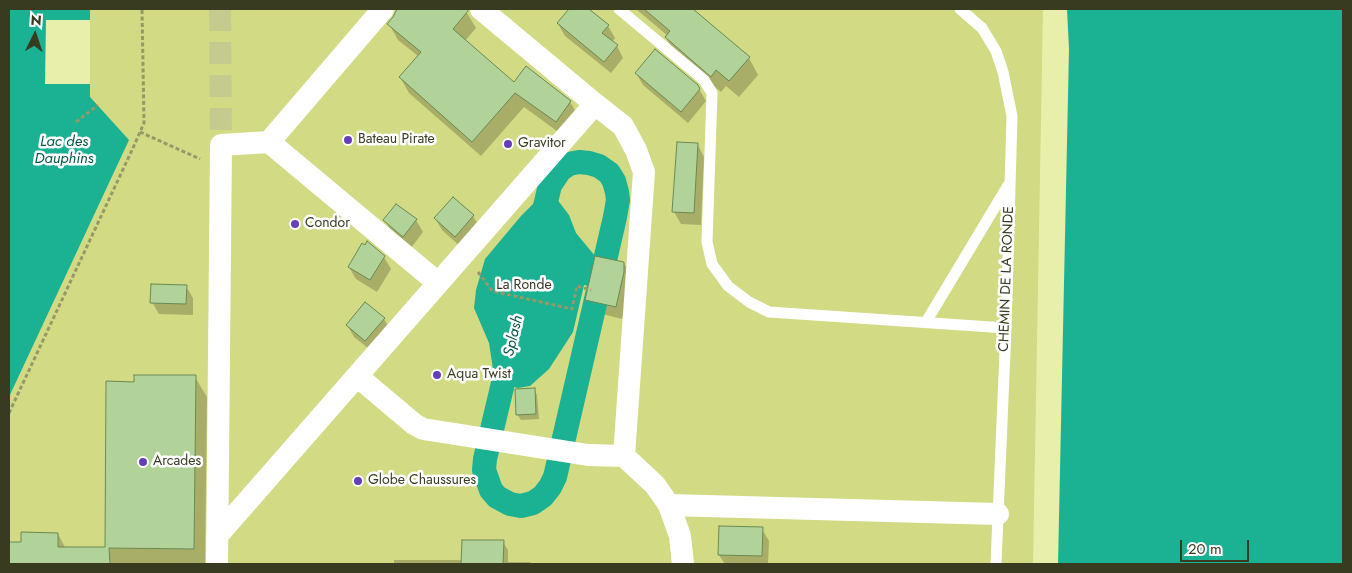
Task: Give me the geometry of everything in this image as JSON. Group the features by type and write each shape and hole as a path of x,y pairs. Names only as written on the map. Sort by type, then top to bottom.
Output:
{"street":[{"path":"269,142 383,9"},
{"path":"481,9 623,126 636,150 644,172 624,456"},
{"path":"217,536 594,104"},
{"path":"216,564 221,144 269,142 438,283"},
{"path":"357,376 414,424 423,429 588,455 624,456 655,485 669,505 680,536 683,564"},
{"path":"669,505 998,514"}],"lane":[{"path":"619,9 704,80 712,93 707,242 712,264 728,286 748,302 769,312 1006,328"},
{"name":"CHEMIN DE LA RONDE","path":"960,9 982,28 996,51 1003,72 1012,116 1006,328 996,564"},
{"path":"926,322 1010,181"}],"path":[{"path":"9,413 144,123 142,9"},
{"path":"76,122 98,105"},
{"path":"140,132 221,169"},
{"path":"465,253 492,291 572,309 577,286 591,290"}],"green space":[{"name":"La Ronde","path":"9,9 1043,9 1033,564 9,564"}],"water":[{"name":"Lac des Dauphins","path":"9,9 90,9 90,97 129,140 9,397"},
{"path":"1067,9 1343,9 1343,564 1058,564 1069,49"},
{"path":"542,195 556,198 569,215 576,233 595,256 589,286 584,285 573,332 549,369 530,386 518,388 495,382 489,343 474,308 476,290 485,259 521,216"}],"pier":[{"path":"46,20 90,20 90,84 45,84"}],"building":[{"path":"397,9 468,9 453,29 514,82 526,66 571,101 556,122 515,93 472,142 399,77 421,52 387,24"},
{"path":"569,9 589,9 609,25 602,33 618,45 604,62 557,23"},
{"path":"644,9 693,9 750,57 729,81 716,70 711,77 665,37 670,31"},
{"path":"655,49 698,85 700,89 681,112 635,73"},
{"path":"677,142 698,143 694,213 672,212"},
{"path":"453,197 474,215 455,237 434,218"},
{"path":"396,204 417,219 403,237 383,220"},
{"path":"367,241 385,256 370,280 348,267 362,243 365,245"},
{"path":"595,256 624,262 624,272 616,307 585,300"},
{"path":"151,284 187,285 186,304 150,303"},
{"path":"365,302 385,318 365,341 346,325"},
{"name":"Arcades","path":"134,375 196,375 194,549 109,548 110,564 9,564 9,542 21,542 21,532 58,533 58,547 105,547 106,381 134,382"},
{"path":"535,388 536,414 516,415 515,389"},
{"path":"719,526 763,527 762,556 718,555"},
{"path":"462,540 504,540 503,564 461,564"}],"waterway":[{"name":"Splash","path":"579,162 599,166 609,173 614,181 617,192 618,200 615,217 555,477 543,496 533,503 521,506 510,504 497,497 491,490 484,470 485,459 550,185 560,170 569,164 579,162"}],"tunnel":[{"path":"220,9 221,145"}],"place":[{"name":"Bateau Pirate","path":"348,140"},
{"name":"Gravitor","path":"508,144"},
{"name":"Condor","path":"295,224"},
{"name":"Aqua Twist","path":"437,375"},
{"name":"Arcades","path":"143,462"},
{"name":"Globe Chaussures","path":"358,481"}]}
